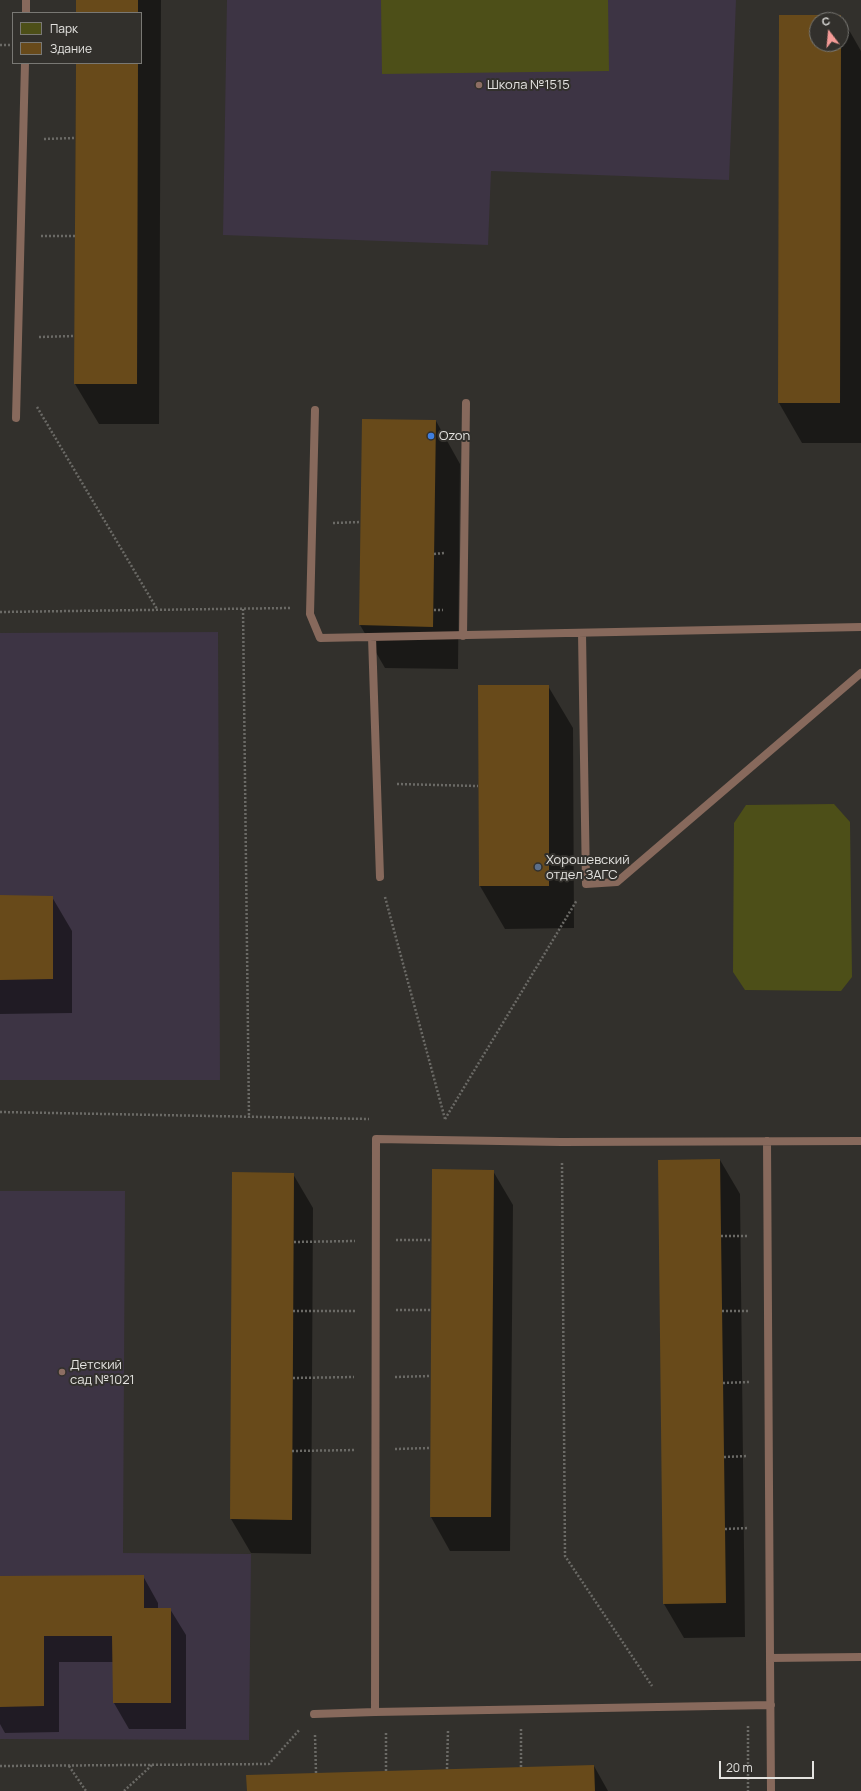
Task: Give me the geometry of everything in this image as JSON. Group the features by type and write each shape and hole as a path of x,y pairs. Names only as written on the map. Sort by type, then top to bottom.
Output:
{"lane":[{"path":"26,0 26,12"},
{"path":"16,418 25,64"},
{"path":"463,636 466,403"},
{"path":"315,410 310,614 320,638 861,627"},
{"path":"582,633 586,884 617,882 861,673"},
{"path":"372,637 380,877"},
{"path":"376,1712 376,1139 562,1142 861,1141"},
{"path":"767,1141 771,1791"},
{"path":"770,1658 861,1657"},
{"path":"314,1714 386,1711 771,1705"}],"path":[{"path":"0,45 12,45"},
{"path":"23,139 75,138"},
{"path":"21,236 75,236"},
{"path":"18,338 74,336"},
{"path":"37,406 157,609"},
{"path":"312,523 361,522"},
{"path":"0,612 310,608"},
{"path":"243,609 249,1118"},
{"path":"377,783 478,786"},
{"path":"380,877 445,1119 586,884"},
{"path":"562,1142 565,1556 666,1706"},
{"path":"721,1236 768,1236"},
{"path":"748,1705 748,1791"},
{"path":"521,1709 521,1767"},
{"path":"447,1769 449,1710"},
{"path":"386,1711 386,1771"},
{"path":"0,1766 269,1764 314,1714"},
{"path":"314,1714 316,1773"},
{"path":"124,1791 152,1765"},
{"path":"69,1766 86,1791"}],"shaded area":[{"name":"Школа №1515","path":"227,0 736,0 729,180 491,171 488,245 223,235"},
{"path":"218,632 220,1080 0,1080 0,633"},
{"name":"Детский сад №1021","path":"0,1191 125,1191 123,1553 251,1554 249,1740 0,1739"}],"green space":[{"path":"381,0 608,0 609,71 382,74"},
{"path":"834,804 850,822 852,977 841,991 745,990 733,972 734,823 746,805"}],"building":[{"path":"76,0 138,0 138,12 76,12"},
{"path":"779,15 809,15 809,52 841,52 840,403 778,403"},
{"path":"76,64 138,64 137,384 74,384"},
{"path":"362,419 436,420 433,627 359,625"},
{"path":"478,685 549,685 549,886 479,886"},
{"path":"0,895 53,896 53,979 0,980"},
{"path":"720,1159 726,1603 663,1604 658,1160"},
{"path":"432,1169 494,1170 491,1517 430,1517"},
{"path":"232,1172 294,1173 292,1520 230,1519"},
{"path":"144,1575 144,1608 171,1608 171,1703 113,1703 112,1636 44,1636 44,1706 0,1707 0,1576"},
{"path":"594,1765 595,1791 247,1791 246,1775"}],"place":[{"name":"Школа №1515","path":"479,85"},
{"name":"Ozon","path":"431,436"},
{"name":"Хорошевский отдел ЗАГС","path":"538,867"},
{"name":"Детский сад №1021","path":"62,1372"}]}
